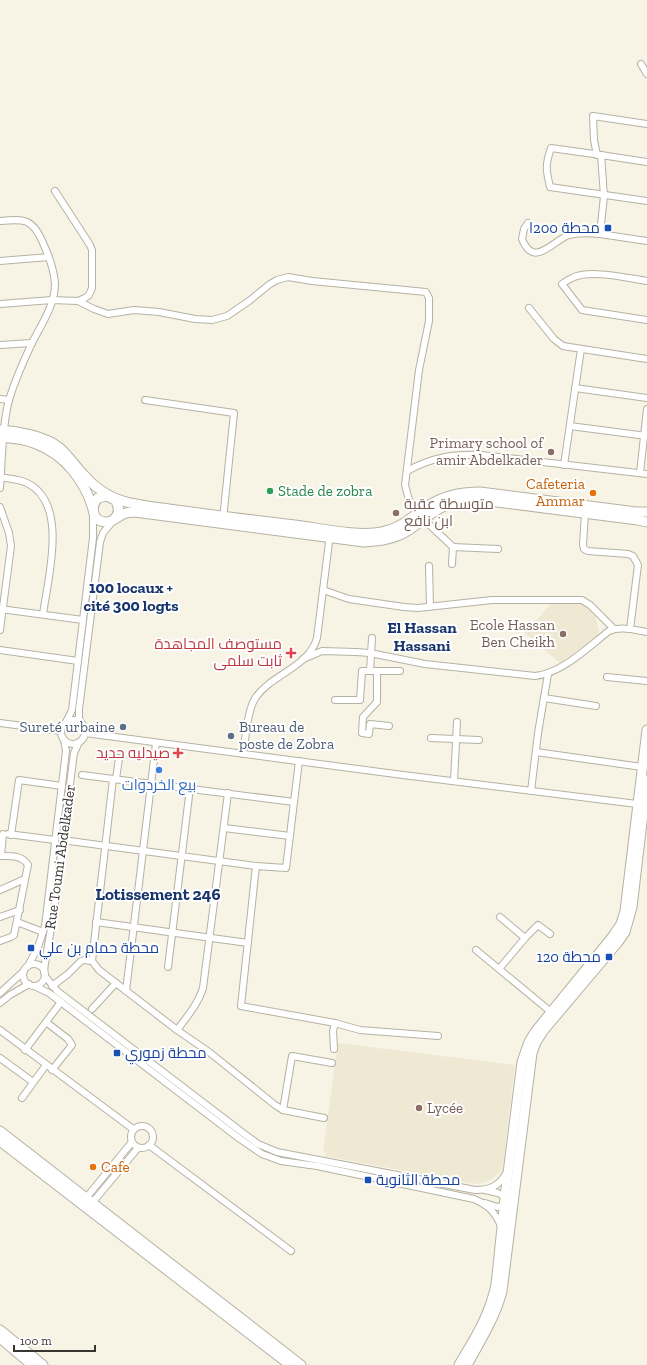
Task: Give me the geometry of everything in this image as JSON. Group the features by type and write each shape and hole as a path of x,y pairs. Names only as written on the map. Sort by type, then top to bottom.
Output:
{"street":[{"path":"640,64 647,74"},
{"path":"600,234 604,196 599,155 594,140 593,116 647,124"},
{"path":"647,162 551,148 546,161 546,171 550,187 647,201"},
{"path":"55,191 86,238 92,250 92,288 90,295 78,301"},
{"path":"0,221 23,219 30,223 40,234 53,270 55,285 52,300 19,372 9,400 2,433 0,488"},
{"path":"528,223 522,235 522,239 528,248 537,253 541,253 557,241 570,235 584,233 647,241"},
{"path":"0,261 49,257"},
{"path":"647,281 594,274 572,278 562,284 582,310 647,320"},
{"path":"0,304 52,300 78,301 108,314 134,310 212,320 227,316 270,284 288,277 426,292 429,298 429,321 419,370 407,471 406,494 421,516 454,547 498,549"},
{"path":"529,308 558,344 647,359"},
{"path":"0,345 32,343"},
{"path":"564,464 581,349"},
{"path":"575,388 647,398"},
{"path":"0,399 9,400"},
{"path":"145,400 234,413 223,520"},
{"path":"640,473 647,409"},
{"path":"570,426 645,436"},
{"path":"2,433 37,437 48,441 59,448 84,476 100,490 112,497 116,500 119,508 118,513 103,533 100,542 79,709 79,719 83,725 85,733 79,742 71,744 64,740 61,731 72,710 93,538 93,510 95,501 103,496 112,497 135,504 223,520"},
{"path":"2,433 35,443 53,452 81,482 91,502 96,518 104,522 113,520 127,513 135,512 223,520 330,534 382,532 403,525 461,500 474,499 647,522"},
{"path":"407,471 435,459 450,455 465,454 647,474"},
{"path":"0,477 20,480 31,485 43,498 51,516 53,534 43,614"},
{"path":"421,516 428,506 440,499 453,494 471,492 636,512 647,512"},
{"path":"0,506 9,533 11,546 0,630"},
{"path":"585,513 584,549 588,551 628,554 632,556 638,565 630,629"},
{"path":"243,754 250,710 256,697 265,688 303,659 312,650 317,638 330,534"},
{"path":"452,564 454,547"},
{"path":"429,566 430,606"},
{"path":"323,590 349,599 418,608 492,600 582,600 590,605 614,629"},
{"path":"2,609 83,620"},
{"path":"303,659 326,651 370,653 425,664 535,676 548,674 561,668 614,629 622,628 647,632"},
{"path":"317,638 320,646 326,651"},
{"path":"370,671 372,638"},
{"path":"0,650 78,661"},
{"path":"335,700 360,700 362,671 400,671"},
{"path":"377,671 377,702 363,717 362,733 369,734 370,724 389,726"},
{"path":"531,791 548,674"},
{"path":"607,677 647,681"},
{"path":"544,698 596,706"},
{"path":"66,722 76,720 83,725"},
{"path":"454,781 457,722"},
{"path":"0,723 61,731"},
{"path":"459,1365 487,1315 492,1303 496,1285 502,1228 509,1205 505,1196 522,1062 529,1042 535,1032 613,936 621,924 625,911 647,730"},
{"path":"85,733 637,804"},
{"path":"431,738 479,740"},
{"name":"Rue Toumi Abdelkader","path":"45,974 45,963 53,917 62,786 66,751 64,740"},
{"name":"Rue Toumi Abdelkader","path":"0,993 26,969 38,947 43,932 74,753 79,742"},
{"path":"126,991 156,743"},
{"path":"536,752 642,767"},
{"path":"119,758 114,779 105,846 92,961 99,970 177,1030 209,1052 275,1105 283,1110 324,1118"},
{"path":"0,941 11,938 14,935 28,865 26,861 14,855 1,856 1,833 256,866 286,868 299,761"},
{"path":"82,775 294,802"},
{"path":"11,835 19,780 62,786"},
{"path":"467,1365 492,1321 502,1291 509,1205 532,1053 536,1042 544,1031 625,932 632,907 647,780"},
{"path":"168,967 190,788"},
{"path":"177,1030 196,1005 203,988 228,793"},
{"path":"224,828 290,836"},
{"path":"256,866 241,1006 335,1023 360,1030 438,1036"},
{"path":"0,890 25,880"},
{"path":"0,917 20,910"},
{"path":"500,917 525,938"},
{"path":"17,922 43,932"},
{"path":"96,922 248,943"},
{"path":"499,970 538,924 550,934"},
{"path":"476,950 551,1012"},
{"path":"52,986 68,974 81,961 92,961"},
{"path":"505,1196 485,1190 475,1190 406,1177 268,1149 243,1133 57,991 39,966 32,964 26,969 24,978 31,985 43,989 61,1002 240,1139 262,1154 281,1160 317,1166 474,1199 497,1207 509,1205"},
{"path":"0,1003 10,995 31,985 42,982 45,974"},
{"path":"92,1009 116,983"},
{"path":"25,1050 61,1002"},
{"path":"46,1022 68,1039 72,1045 52,1070"},
{"path":"334,1048 333,1031 335,1023"},
{"path":"0,1030 46,1066 133,1129"},
{"path":"283,1110 292,1056 332,1063"},
{"path":"0,1058 33,1082"},
{"path":"22,1098 46,1066"},
{"path":"89,1200 138,1148 146,1147 152,1142 153,1135 150,1128 147,1126 139,1125 133,1129 130,1136 132,1142 138,1148"},
{"path":"0,1131 301,1365"},
{"path":"0,1141 290,1365"},
{"path":"89,1200 132,1142"},
{"path":"149,1145 291,1252"},
{"path":"485,1190 499,1183 508,1171"},
{"path":"482,1202 494,1212 502,1228"},
{"path":"0,1330 43,1365"},
{"path":"0,1338 32,1365"}],"shaded area":[{"name":"Ecole Hassan Ben Cheikh","path":"581,603 595,614 599,632 598,635 560,663 525,633 551,604"},
{"name":"Lycée","path":"338,1043 515,1065 503,1165 500,1172 486,1182 477,1184 325,1156 326,1152 323,1152"}],"place":[{"name":"محطة 200ا","path":"608,228"},
{"name":"Primary school of amir Abdelkader","path":"551,452"},
{"name":"Stade de zobra","path":"270,491"},
{"name":"Cafeteria Ammar","path":"593,493"},
{"name":"متوسطة عقبة ابن نافع","path":"396,513"},
{"name":"Ecole Hassan Ben Cheikh","path":"563,634"},
{"name":"مستوصف المجاهدة ثابت سلمى","path":"291,653"},
{"name":"Sureté urbaine","path":"123,727"},
{"name":"Bureau de poste de Zobra","path":"231,736"},
{"name":"صيدليه حديد","path":"178,753"},
{"name":"بيع الخردوات","path":"159,770"},
{"name":"محطة حمام بن علي","path":"31,948"},
{"name":"محطة 120","path":"609,957"},
{"name":"محطة زموري","path":"117,1053"},
{"name":"Lycée","path":"419,1108"},
{"name":"Cafe","path":"93,1167"},
{"name":"محطة الثانوية","path":"368,1180"}],"district":[{"name":"100 locaux + cité 300 logts","path":"131,596"},
{"name":"El Hassan Hassani","path":"422,636"},
{"name":"Lotissement 246","path":"158,894"}]}
